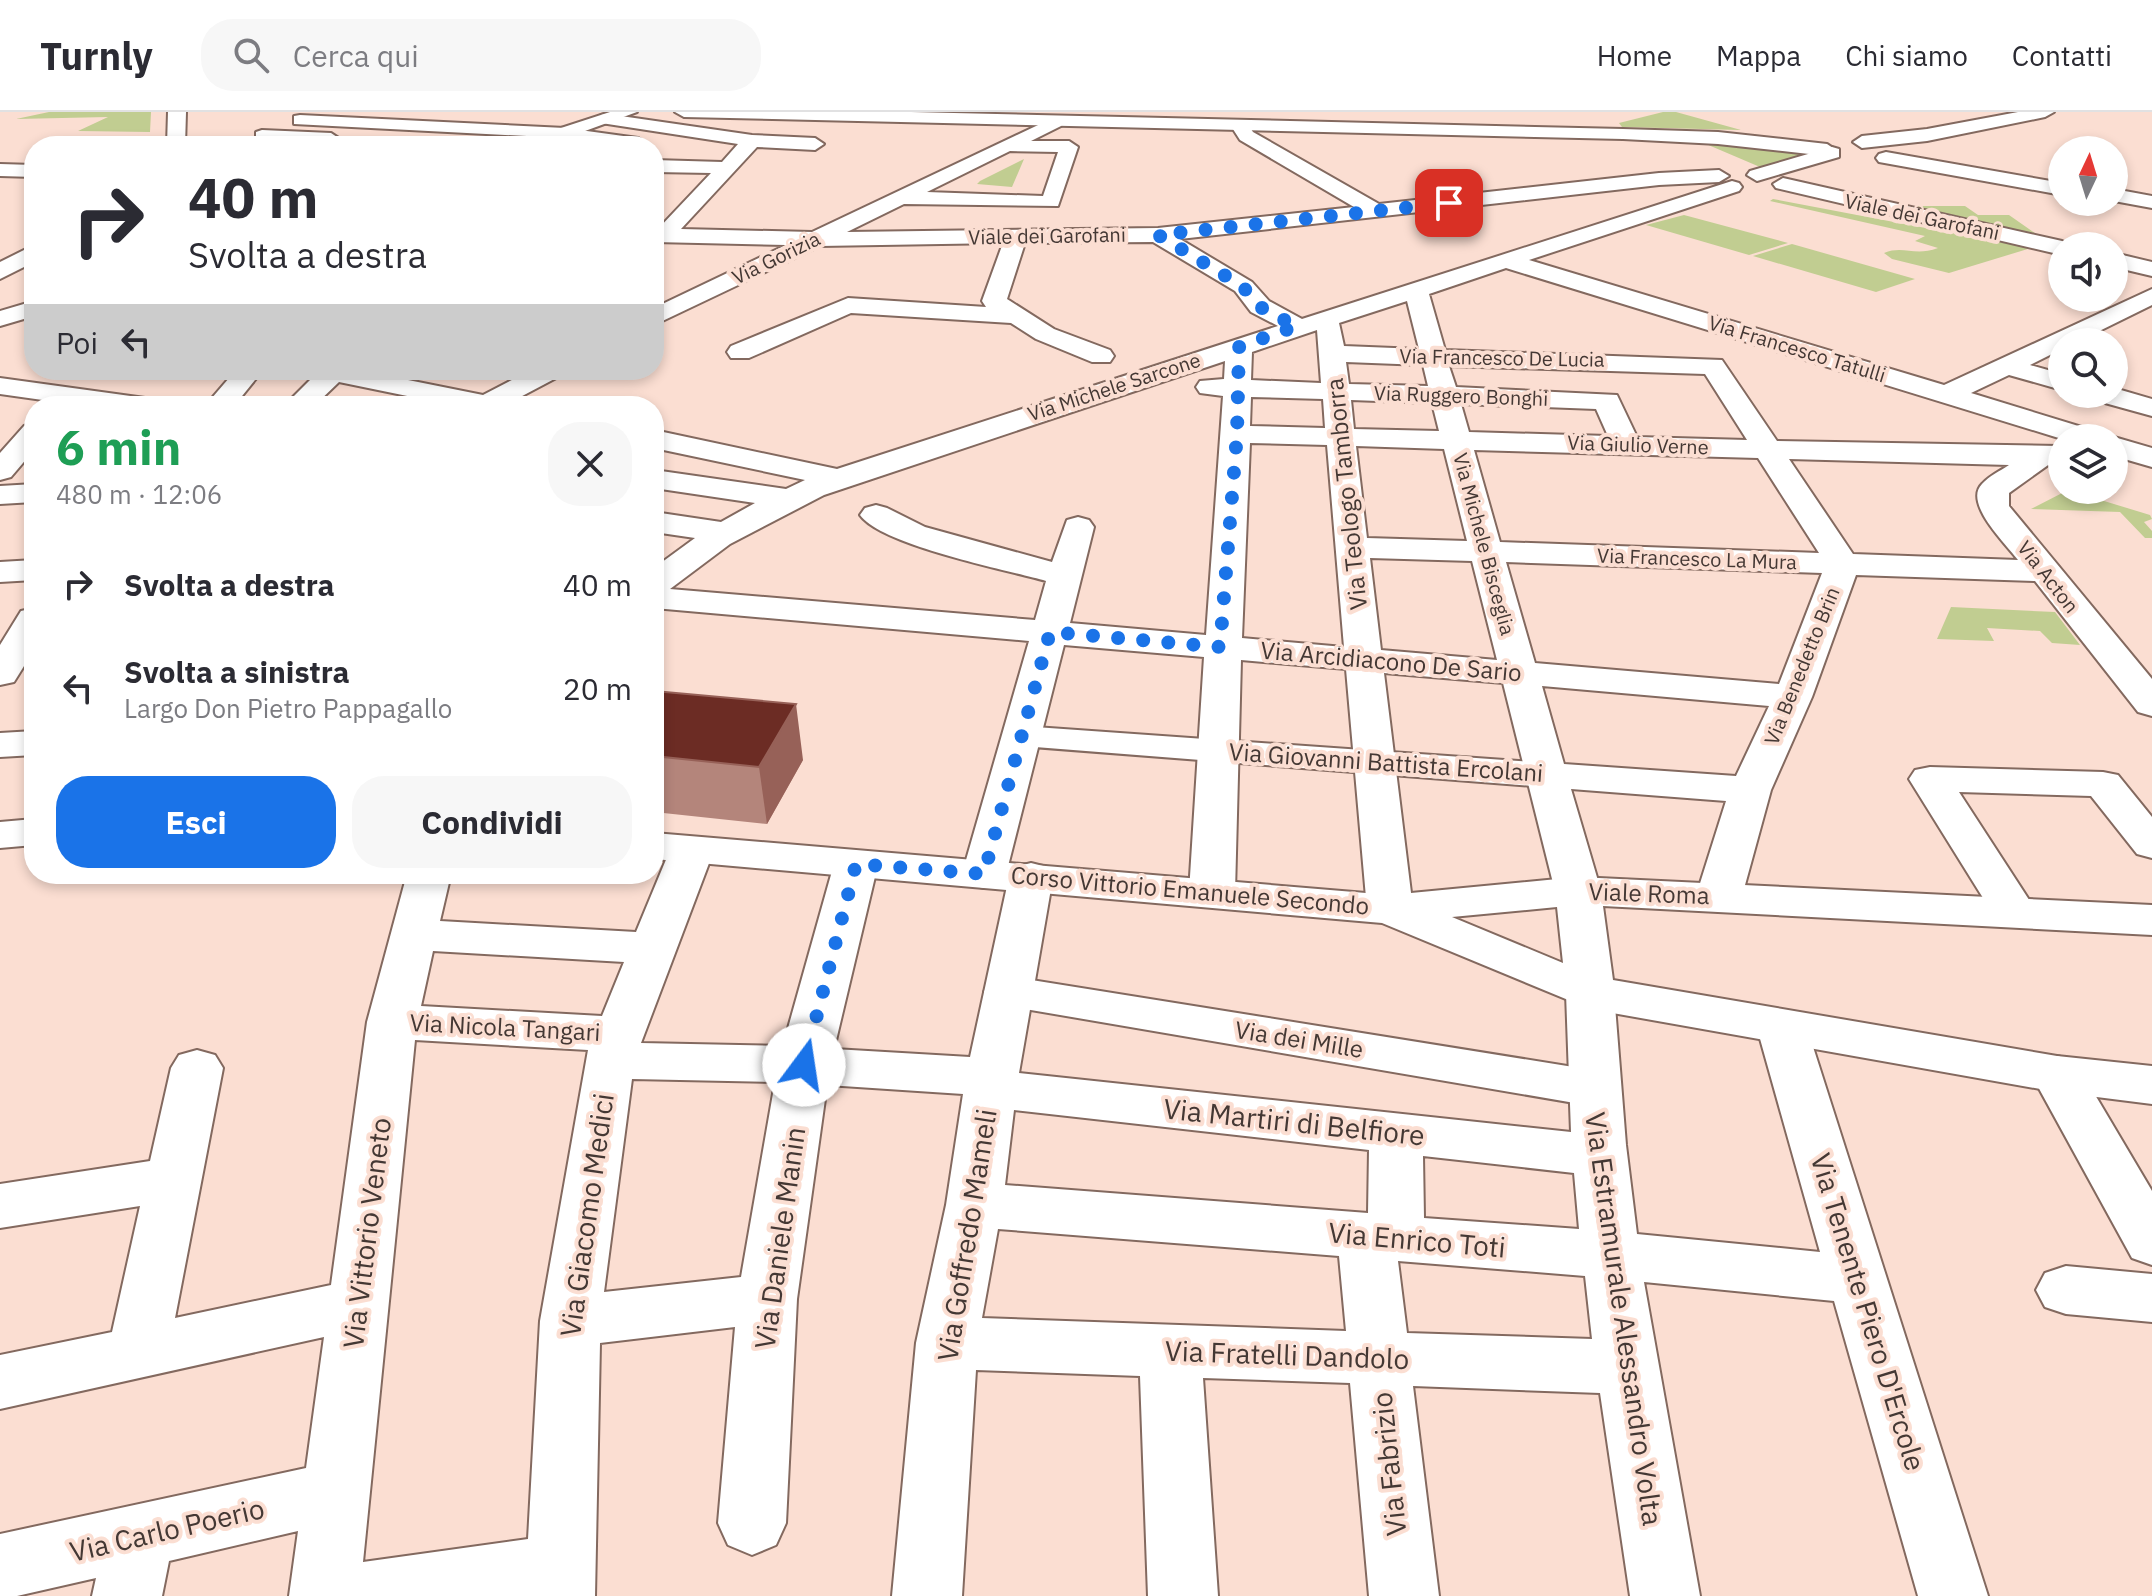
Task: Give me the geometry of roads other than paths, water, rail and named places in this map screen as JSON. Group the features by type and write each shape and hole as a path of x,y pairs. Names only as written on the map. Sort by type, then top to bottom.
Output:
{"street":[{"path":"176,136 177,112"},
{"path":"260,136 318,112"},
{"path":"556,136 628,112"},
{"path":"1862,153 1927,135 2045,112"},
{"path":"607,119 1055,122 1718,138 1862,153 2048,185"},
{"path":"300,120 582,136"},
{"path":"681,121 708,134 752,141 815,144"},
{"path":"652,136 681,121"},
{"name":"Via Gorizia","path":"664,313 1055,122"},
{"path":"1240,126 1246,136 1376,211"},
{"path":"664,161 708,134"},
{"path":"1862,153 1927,135"},
{"path":"1665,136 1749,176"},
{"path":"664,230 752,141"},
{"name":"Via Gorizia","path":"899,198 1051,202 1069,147 1007,146"},
{"name":"Via Michele Sarcone","path":"669,557 724,532 786,498 838,478 1507,261 1749,176 1862,153"},
{"path":"664,167 726,168"},
{"path":"0,170 24,171"},
{"name":"Viale dei Garofani","path":"664,235 818,239 1158,235 1659,179 1749,176 2048,245"},
{"path":"2128,200 2152,204"},
{"path":"1158,235 1244,287 1250,299 1265,311 1312,322"},
{"path":"1016,237 994,301 1045,334 1101,356"},
{"path":"0,272 24,258"},
{"name":"Via Francesco Tatulli","path":"1507,261 1995,410 2048,433"},
{"path":"2128,263 2152,269"},
{"name":"Via Michele Bisceglia","path":"1416,291 1578,891"},
{"path":"1946,395 2152,296"},
{"path":"740,352 848,305 1014,316"},
{"path":"0,319 24,311"},
{"name":"Via Teologo Tamborra","path":"1312,322 1333,354 1390,909"},
{"path":"1717,325 1659,349 1671,362 1713,366 1773,342"},
{"path":"1212,892 1220,647 1237,434 1239,347"},
{"name":"Via Francesco De Lucia","path":"1333,354 1671,362"},
{"name":"Via Benedetto Brin","path":"1713,366 1843,564 1793,697 1750,790 1719,896"},
{"path":"2006,366 2048,378"},
{"path":"69,396 106,380"},
{"path":"228,396 241,380"},
{"path":"306,396 319,380"},
{"path":"364,380 443,396"},
{"path":"403,388 421,380"},
{"path":"504,396 533,380"},
{"name":"Via Ruggero Bonghi","path":"1124,384 1607,401 1626,444"},
{"path":"0,386 43,396"},
{"path":"2128,401 2152,408"},
{"path":"1995,410 2048,433"},
{"path":"0,431 24,430"},
{"name":"Via Giulio Verne","path":"1237,434 1770,449 2048,443"},
{"path":"664,441 838,478"},
{"path":"0,471 24,442"},
{"path":"2128,450 2152,458"},
{"name":"Via Acton","path":"2048,456 1993,490 1993,507 2042,571 2146,690"},
{"path":"664,480 786,498"},
{"path":"0,495 24,494"},
{"path":"876,515 913,534 1065,576"},
{"path":"664,523 724,532"},
{"name":"Via Goffredo Mameli","path":"927,1596 947,1343 974,1205 1007,992 1007,875 1021,737 1078,527"},
{"name":"Via Francesco La Mura","path":"1352,547 2042,571"},
{"path":"0,572 24,571"},
{"name":"Via Arcidiacono De Sario","path":"664,599 1793,697"},
{"path":"0,611 24,610"},
{"path":"12,673 24,644"},
{"name":"Via Giovanni Battista Ercolani","path":"1021,737 1750,790"},
{"path":"0,745 24,744"},
{"path":"2014,912 1930,779 2103,784 2152,845"},
{"path":"0,835 24,833"},
{"name":"Corso Vittorio Emanuele Secondo","path":"673,848 1390,909 1578,891"},
{"name":"Via Giacomo Medici","path":"560,1582 570,1321 614,1047 651,948 673,848"},
{"name":"Via Daniele Manin","path":"752,1523 767,1299 804,1065 856,864"},
{"name":"Via Vittorio Veneto","path":"324,1596 392,1022 426,884"},
{"name":"Viale Roma","path":"1590,993 1578,891 2152,920"},
{"name":"Corso Vittorio Emanuele Secondo","path":"1390,909 1590,993"},
{"path":"413,935 651,948"},
{"name":"Via dei Mille","path":"1007,992 1592,1088"},
{"path":"1590,993 2057,1074 2152,1085"},
{"name":"Via Estramurale Alessandro Volta","path":"1590,993 1592,1088 1609,1255 1665,1596"},
{"name":"Via Nicola Tangari","path":"392,1022 804,1065"},
{"name":"Via Tenente Piero D'Ercole","path":"1782,1028 1953,1596"},
{"name":"Via Martiri di Belfiore","path":"804,1065 991,1083 1396,1134 1598,1155"},
{"path":"138,1351 197,1068"},
{"path":"2057,1074 2152,1242"},
{"name":"Via Fabrizio","path":"1396,1134 1381,1237 1377,1358 1404,1596"},
{"path":"0,1206 174,1179"},
{"name":"Via Enrico Toti","path":"974,1205 1609,1255 1860,1280"},
{"path":"2066,1290 2152,1298"},
{"path":"570,1321 767,1299"},
{"path":"0,1382 360,1304"},
{"name":"Via Fratelli Dandolo","path":"947,1343 1627,1367"},
{"path":"1170,1351 1183,1596"},
{"name":"Via Carlo Poerio","path":"0,1567 133,1566 335,1492"},
{"path":"363,1596 560,1582"}]}
